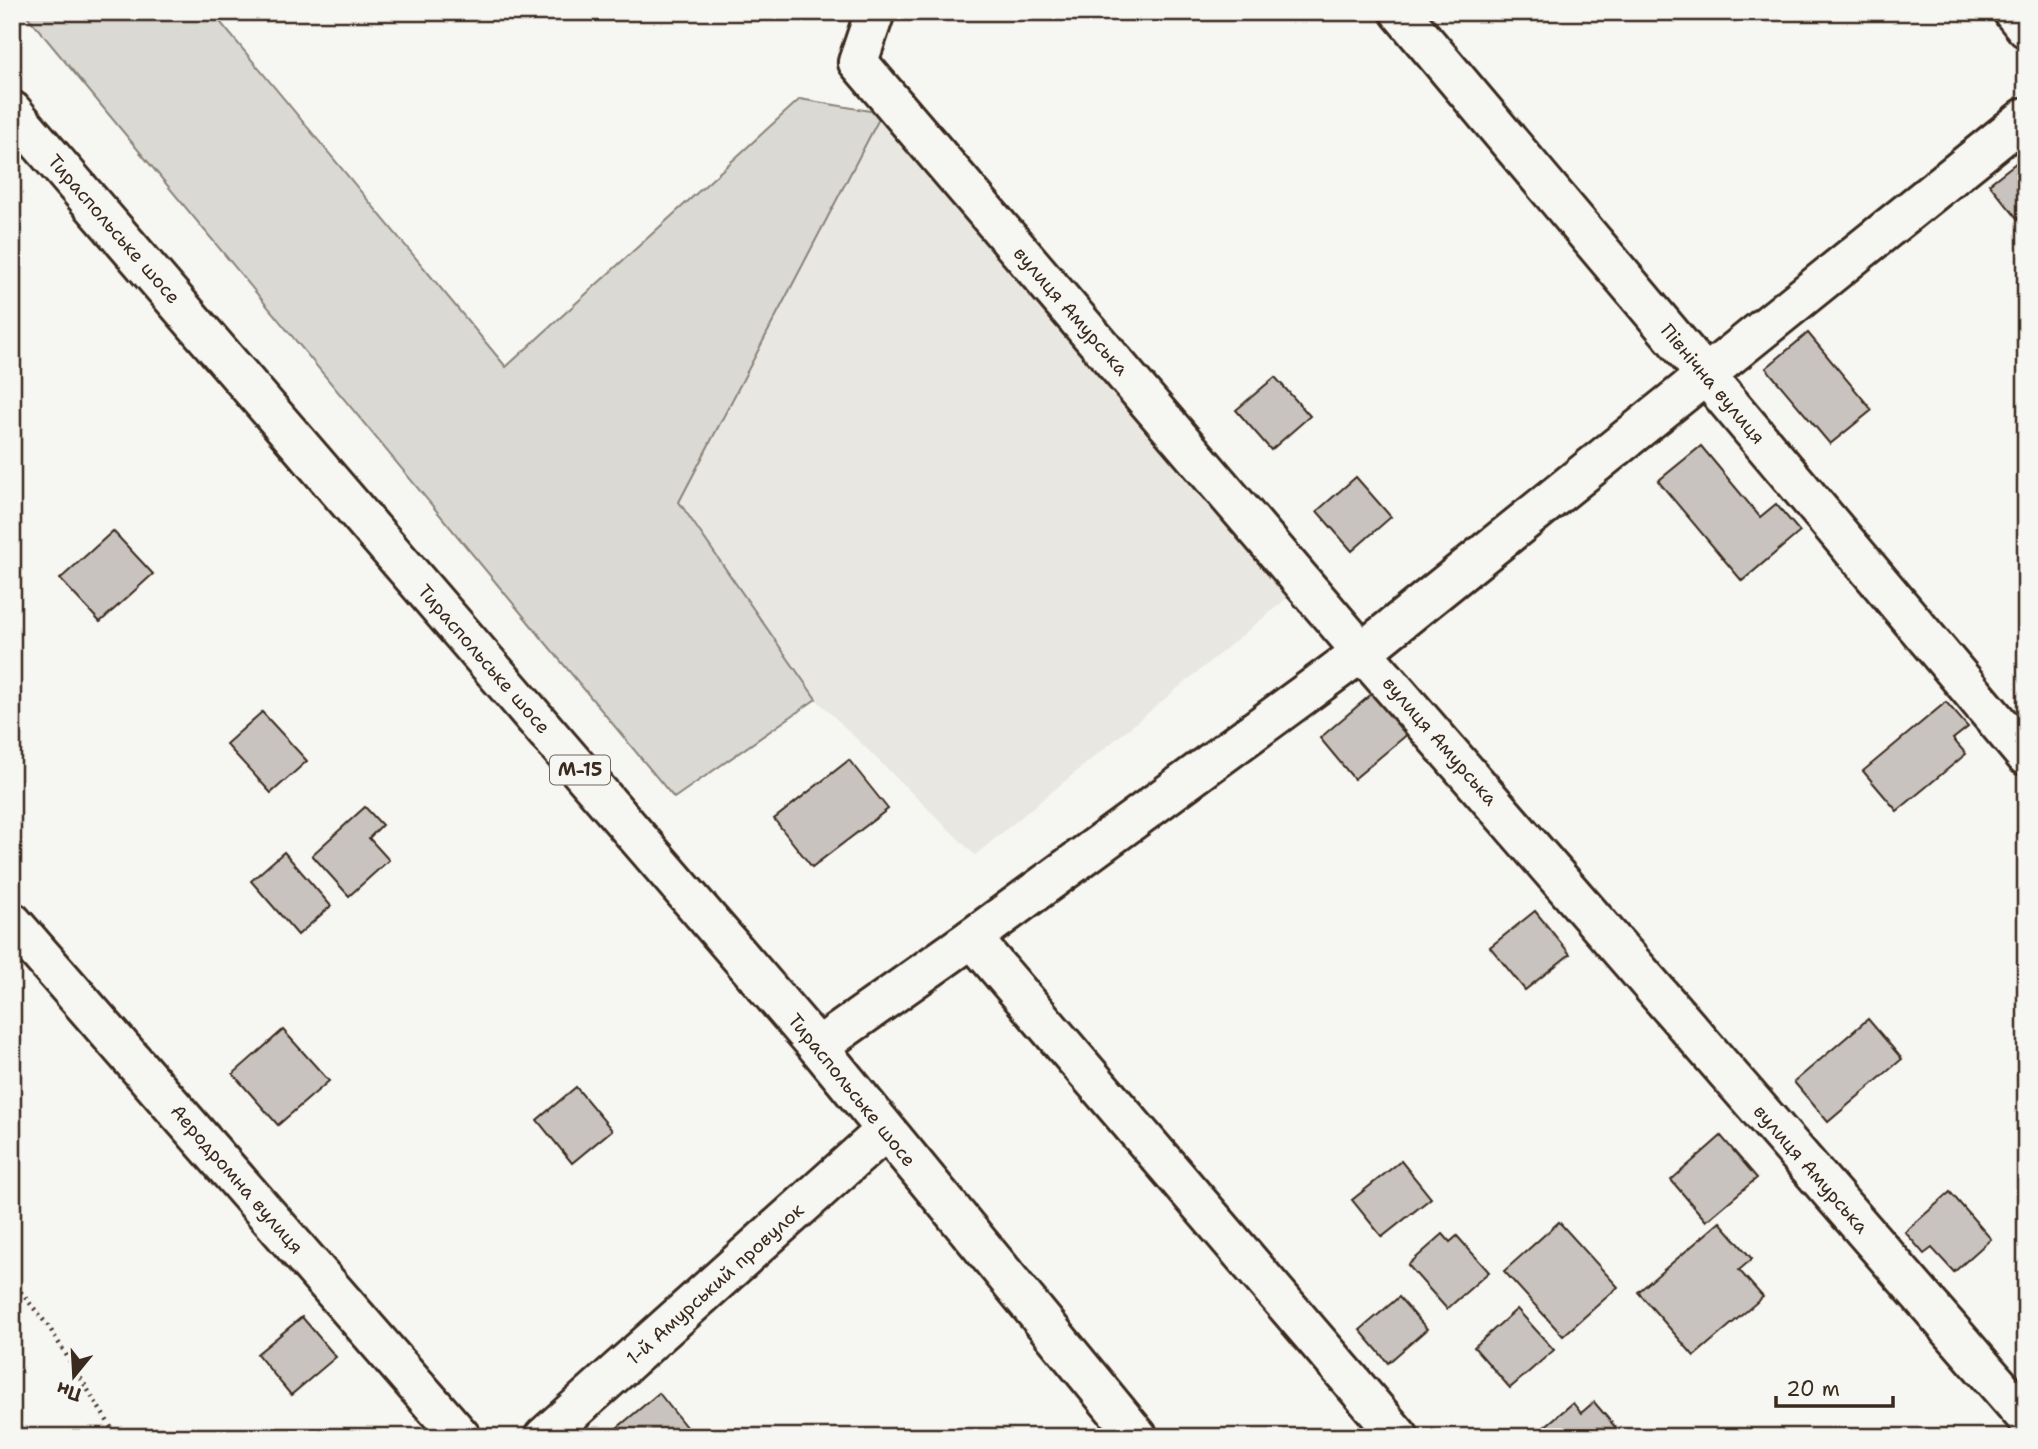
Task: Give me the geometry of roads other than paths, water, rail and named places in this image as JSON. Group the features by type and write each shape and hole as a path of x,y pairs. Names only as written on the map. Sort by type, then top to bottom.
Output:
{"street":[{"name":"вулиця Амурська","path":"876,12 858,62 1362,652 2026,1417"},
{"name":"Північна вулиця","path":"1400,12 2026,756"},
{"path":"2012,12 2026,28"},
{"name":"Тираспольське шосе","path":"12,111 818,1047 1139,1437"},
{"path":"818,1047 972,938 1362,652 2026,117"},
{"name":"Аеродромна вулиця","path":"12,922 461,1437"},
{"path":"972,938 1399,1437"},
{"name":"1-й Амурський провулок","path":"544,1437 885,1130"}]}
